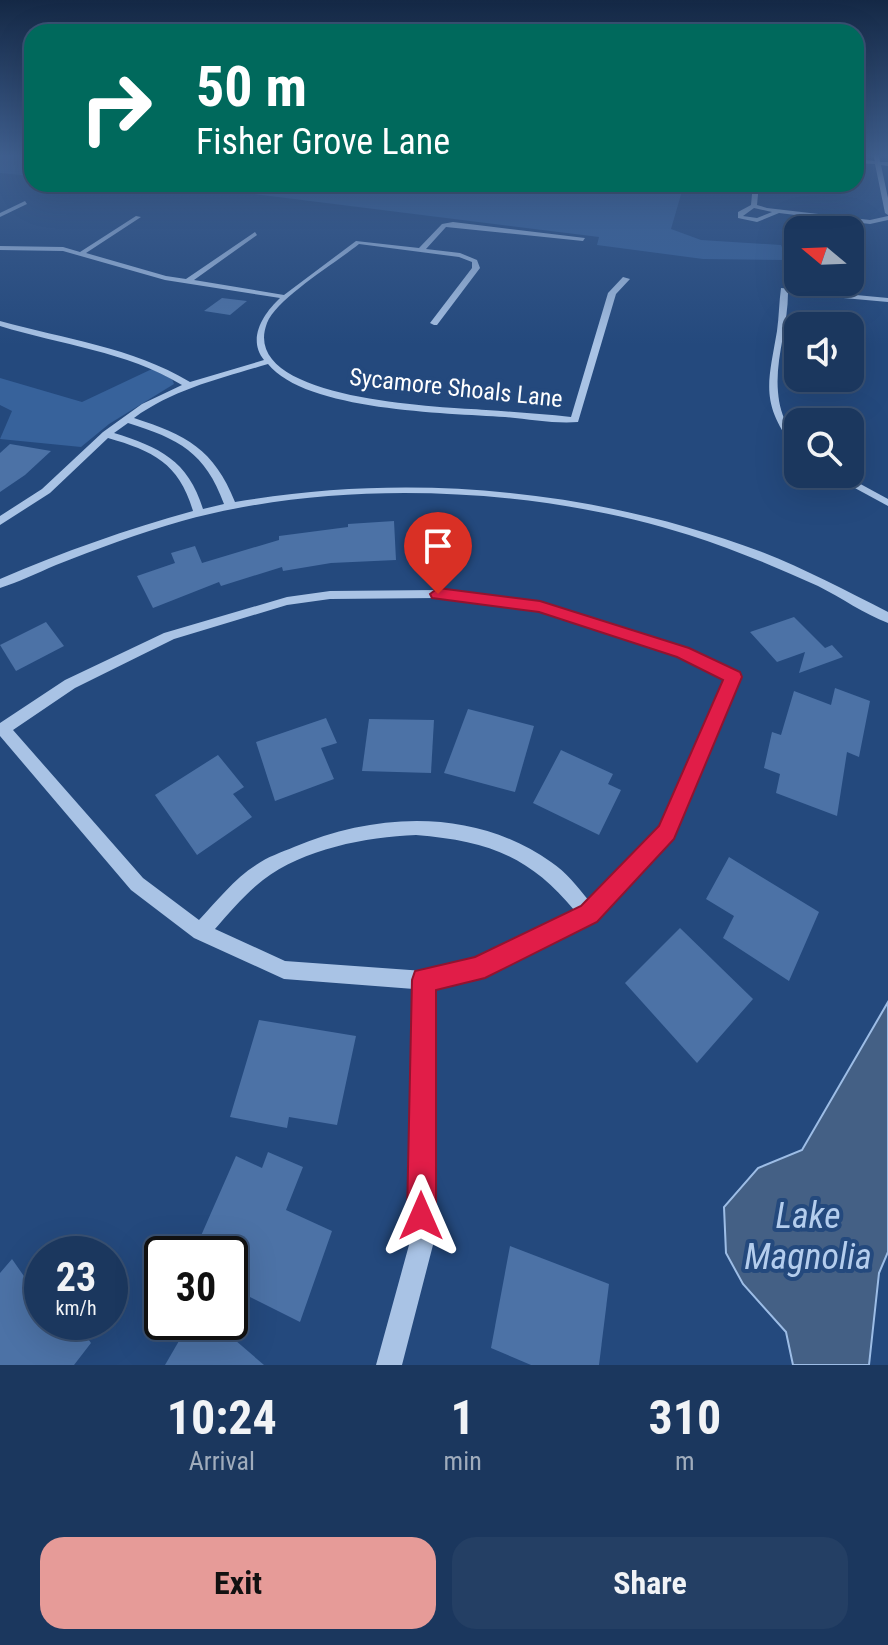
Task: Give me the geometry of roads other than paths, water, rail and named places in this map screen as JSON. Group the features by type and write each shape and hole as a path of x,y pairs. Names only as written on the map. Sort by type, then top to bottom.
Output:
{"street":[{"path":"82,253 137,218"},
{"path":"421,250 444,225 485,226 583,239"},
{"path":"187,282 255,234"},
{"path":"0,521 46,491 106,434 127,419 189,385 269,361 260,345 261,327 273,307 358,242 460,255 475,261 476,268 434,323"},
{"path":"0,248 45,248 82,253 132,270 187,282 285,297"},
{"name":"Sycamore Shoals Lane","path":"269,361 303,385 361,402 575,420 612,293 626,279"},
{"path":"784,296 785,309 773,362 772,394 784,428"},
{"path":"857,296 888,300"},
{"path":"0,323 116,351 167,370 189,385"},
{"path":"127,419 173,435 203,455 222,478 231,507"},
{"path":"106,434 157,451 172,461 190,484 199,513"},
{"path":"0,584 51,562 199,513 288,496 409,488 464,489 582,503 648,518 791,569 886,614"},
{"path":"860,488 888,503"},
{"path":"438,594 540,607 683,653 733,677 666,832 589,914 477,969 424,980 284,970 200,932 137,884 3,729 70,684 169,636 287,601 330,595 438,594"},
{"path":"200,932 261,871 314,845 372,828 407,826 448,830 517,853 544,867 589,914"},
{"path":"389,1365 421,1245 424,980"}],"water":[{"name":"Lake Magnolia","path":"888,1002 888,1252 879,1273 869,1365 793,1365 786,1332 743,1284 726,1253 724,1207 758,1168 802,1150"}]}
